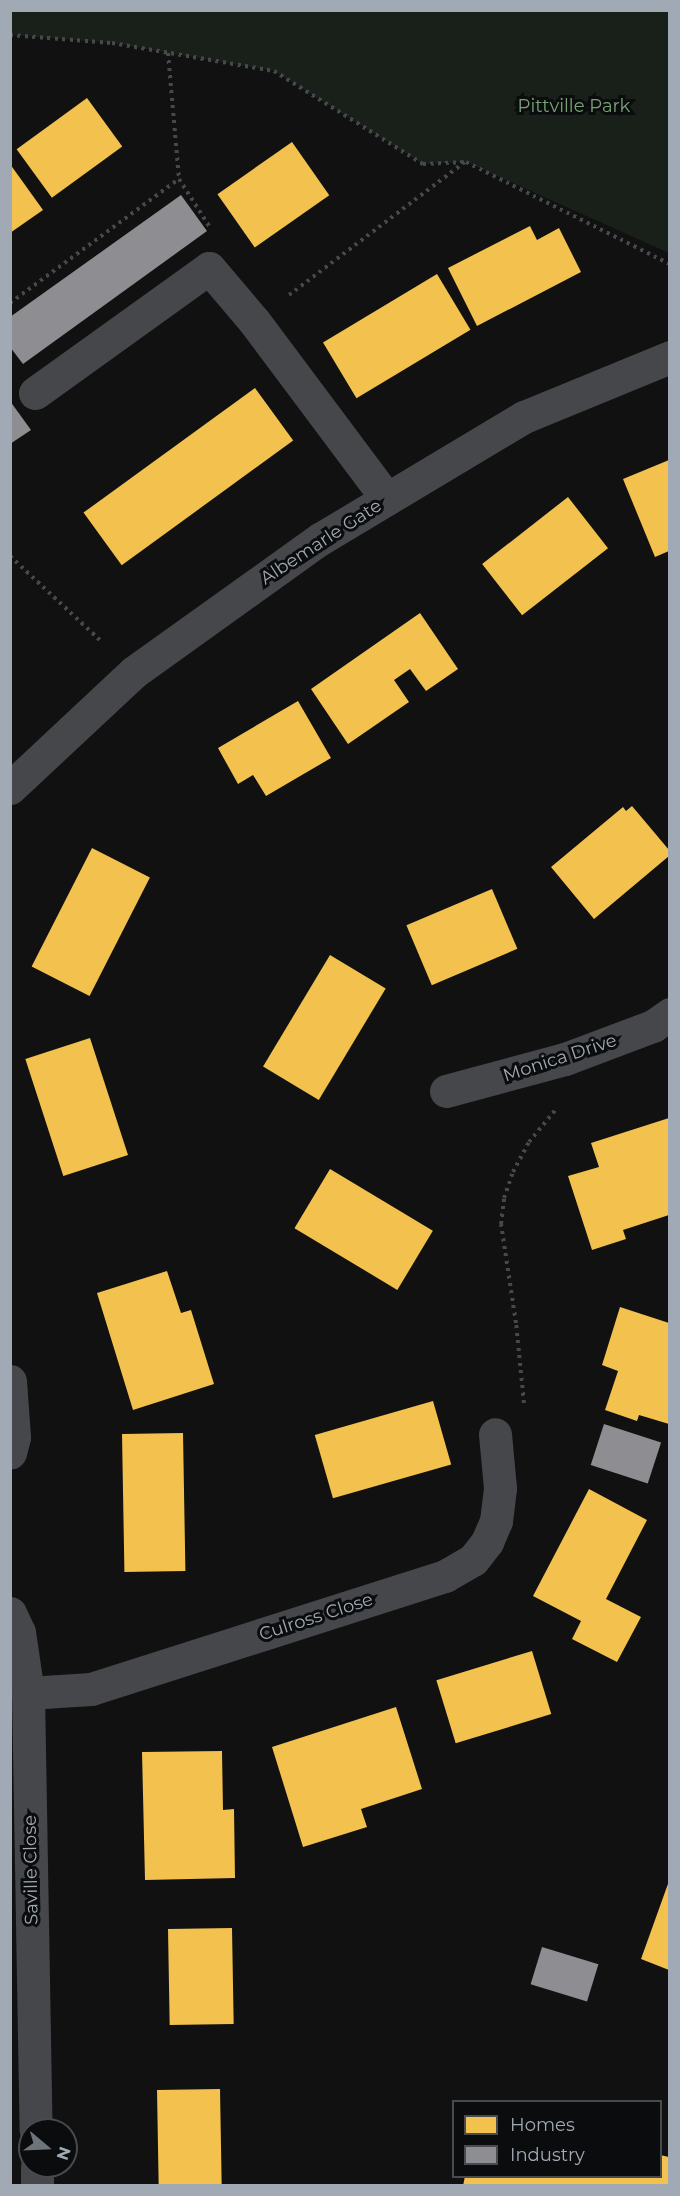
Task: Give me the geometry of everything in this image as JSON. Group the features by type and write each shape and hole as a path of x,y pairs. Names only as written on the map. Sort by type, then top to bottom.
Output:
{"street":[{"path":"35,393 209,268 254,321 387,499"},
{"name":"Albemarle Gate","path":"10,788 134,672 320,539 524,417 669,357"},
{"name":"Monica Drive","path":"446,1091 565,1059 653,1026 669,1014"},
{"path":"10,1381 14,1437 10,1453"},
{"name":"Culross Close","path":"28,1693 91,1689 445,1576 472,1560 487,1542 495,1521 500,1488 495,1434"},
{"name":"Saville Close","path":"10,1613 19,1632 28,1693 36,2118"}],"path":[{"path":"10,34 112,43 274,70 423,164 466,162 669,264"},
{"path":"168,53 179,179 218,241 209,268"},
{"path":"254,321 466,162"},
{"path":"10,303 179,179"},
{"path":"10,556 134,672"},
{"path":"495,1434 525,1402 501,1224 504,1198 529,1142 549,1115 563,1102"}],"green space":[{"name":"Pittville Park","path":"10,11 669,11 669,253 466,162 423,164 274,71 112,43 11,35"}],"building: Homes":[{"path":"87,98 122,147 52,198 17,149"},
{"path":"292,142 329,195 255,247 217,194"},
{"path":"10,164 43,210 10,233"},
{"path":"530,226 537,240 559,228 581,272 477,326 448,268"},
{"path":"437,274 470,330 356,398 323,343"},
{"path":"255,388 293,441 122,565 83,513"},
{"path":"669,460 669,551 655,557 623,479"},
{"path":"568,497 608,548 522,615 482,564"},
{"path":"420,613 458,669 426,691 410,669 394,680 409,702 348,744 311,689"},
{"path":"298,701 331,758 266,796 253,775 238,784 218,748"},
{"path":"632,806 669,850 669,856 594,919 551,867 623,807 626,811"},
{"path":"92,848 150,878 90,996 32,967"},
{"path":"492,889 517,949 432,985 406,925"},
{"path":"330,955 386,988 319,1100 263,1066"},
{"path":"90,1038 128,1155 63,1176 25,1059"},
{"path":"669,1118 669,1215 623,1230 626,1239 592,1250 568,1176 599,1167 591,1143"},
{"path":"330,1169 433,1231 397,1290 294,1228"},
{"path":"167,1271 181,1313 191,1310 214,1384 133,1410 97,1293"},
{"path":"620,1307 669,1323 669,1424 639,1415 637,1421 605,1410 618,1371 602,1365"},
{"path":"433,1401 451,1464 333,1498 315,1435"},
{"path":"183,1433 185,1571 124,1572 122,1434"},
{"path":"589,1489 647,1520 606,1599 641,1617 617,1662 572,1639 581,1621 533,1596"},
{"path":"532,1651 551,1714 456,1743 436,1680"},
{"path":"396,1707 422,1789 361,1809 367,1827 303,1847 272,1747"},
{"path":"222,1751 223,1810 234,1809 235,1878 145,1880 142,1752"},
{"path":"669,1881 669,1970 641,1959"},
{"path":"232,1928 234,2024 170,2025 168,1929"},
{"path":"220,2089 222,2186 159,2186 157,2090"},
{"path":"662,2155 669,2157 669,2186 463,2186 465,2178 662,2178"}],"building: Industry":[{"path":"181,195 207,231 23,364 10,347 10,317"},
{"path":"10,401 31,430 10,444"},
{"path":"604,1424 661,1443 648,1483 591,1465"},
{"path":"542,1947 598,1964 587,2002 531,1984"}]}
